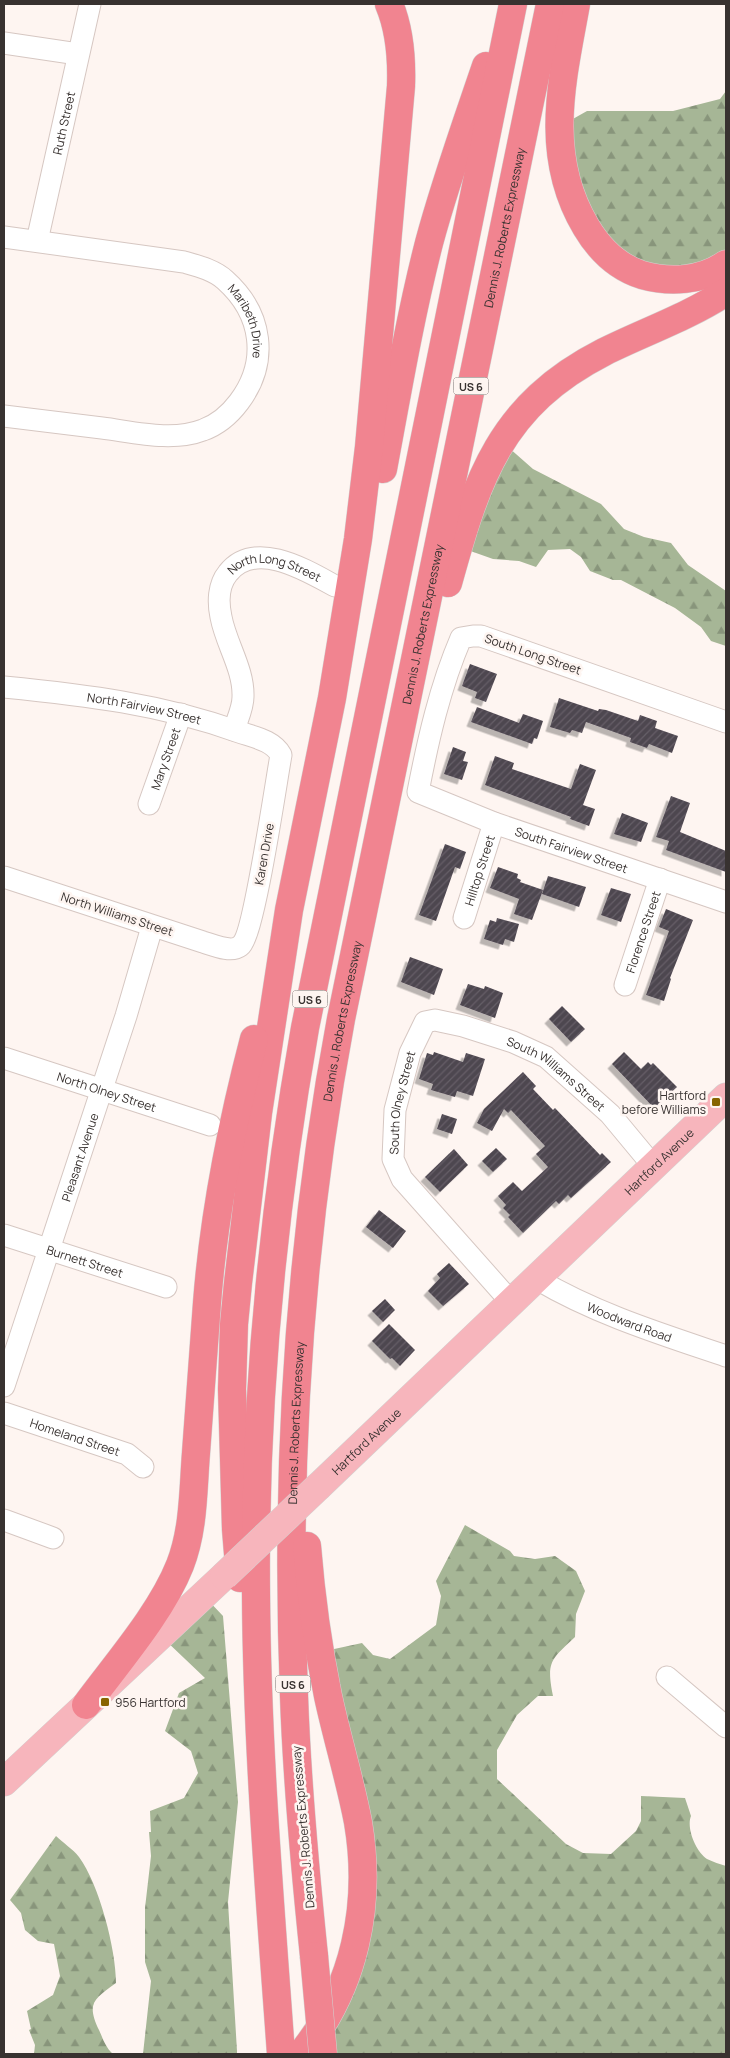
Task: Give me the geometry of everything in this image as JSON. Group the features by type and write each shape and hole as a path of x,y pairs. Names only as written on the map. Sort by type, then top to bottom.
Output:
{"highway":[{"path":"258,1708 236,1538 232,1358 238,1283 257,1122 289,910 332,698 358,539 369,446 402,86 401,48 398,29 389,4"},
{"path":"332,698 353,618 411,324 429,243 455,157 507,4"},
{"name":"US 6","path":"281,2054 264,1820 258,1708 256,1594 257,1470 267,1310 286,1140 314,981 514,4"},
{"name":"Dennis J. Roberts Expressway","path":"323,2054 300,1809 294,1695 291,1582 294,1412 302,1299 322,1130 341,1019 550,4"},
{"path":"576,4 563,76 559,139 564,174 582,220 606,254 626,268 644,275 663,280 686,279 711,272 726,264"},
{"path":"393,768 440,614 465,521 490,462 510,429 546,390 576,368 726,292"},
{"path":"86,1705 159,1604 175,1577 184,1553 192,1508 211,1257 222,1178 240,1093 289,910"},
{"path":"294,1412 316,1624 328,1696 357,1821 363,1884 360,1927 349,1969 329,2013 301,2054"}],"main road":[{"name":"Hartford Avenue","path":"4,1782 512,1303 726,1097"}],"street":[{"name":"Ruth Street","path":"37,241 90,4"},
{"path":"4,43 78,54"},
{"name":"Maribeth Drive","path":"4,237 184,262 215,273 232,288 251,314 259,352 255,374 244,395 233,409 219,422 204,430 189,434 157,435 4,416"},
{"name":"North Long Street","path":"234,730 243,697 241,676 219,606 220,588 223,579 235,565 242,561 261,558 293,565 335,586"},
{"name":"South Long Street","path":"418,792 436,714 452,659 461,638 467,636 481,636 726,722"},
{"name":"North Fairview Street","path":"4,688 115,700 158,708 234,730 271,744 278,751"},
{"name":"Mary Street","path":"149,804 181,714"},
{"name":"Karen Drive","path":"230,949 242,944 248,932 258,887 281,755 278,751"},
{"name":"South Fairview Street","path":"418,792 494,823 726,902"},
{"name":"Hilltop Street","path":"464,918 494,823"},
{"name":"North Williams Street","path":"4,877 152,927 230,949"},
{"name":"Florence Street","path":"625,985 660,879"},
{"name":"Pleasant Avenue","path":"4,1386 126,1016 152,927"},
{"name":"South Olney Street","path":"463,1026 429,1020 424,1022 420,1029 410,1053 395,1110 392,1159 402,1179 512,1303"},
{"name":"South Williams Street","path":"463,1026 513,1042 546,1057 610,1114 654,1167"},
{"name":"North Olney Street","path":"4,1058 210,1125"},
{"name":"Burnett Street","path":"4,1235 166,1288"},
{"name":"Woodward Road","path":"536,1279 564,1295 635,1325 726,1356"},
{"name":"Homeland Street","path":"4,1413 126,1454 143,1467"},
{"path":"4,1520 53,1538"},
{"path":"667,1677 726,1728"}],"green space":[{"path":"726,91 726,267 669,279 594,234 564,124 587,111 673,111 720,99"},
{"path":"507,446 533,469 601,504 624,529 644,537 671,543 688,565 726,591 726,646 711,641 701,627 675,608 621,580 613,580 590,571 581,557 570,549 548,550 536,567 519,561 493,559 462,548"},
{"path":"465,1525 510,1551 514,1556 535,1559 555,1556 576,1571 585,1591 576,1614 575,1637 560,1651 552,1662 550,1675 553,1696 538,1696 517,1715 497,1750 497,1779 566,1844 583,1853 611,1854 636,1831 641,1821 641,1796 685,1798 691,1816 691,1833 699,1851 707,1859 726,1866 726,2054 329,2054 326,2032 360,1956 325,1651 362,1643 373,1655 390,1659 436,1625 441,1596 436,1581"},
{"path":"206,1598 223,1616 238,1802 228,1902 237,2054 143,2054 151,1981 145,1962 145,1908 151,1856 150,1811 184,1798 198,1773 191,1751 165,1731 179,1693 205,1678 164,1639"},
{"path":"56,1836 77,1854 86,1869 93,1883 110,1935 116,1983 102,1993 94,2002 93,2014 108,2049 113,2054 34,2054 35,2045 29,2030 31,2029 27,2011 53,1995 60,1976 54,1944 38,1941 25,1930 21,1913 10,1900"}],"building":[{"path":"470,664 497,674 486,702 475,698 477,692 462,686"},
{"path":"559,698 598,711 599,709 606,710 638,721 640,715 657,721 655,728 678,736 672,753 649,744 647,748 630,742 631,738 586,722 582,733 572,730 570,733 550,727"},
{"path":"477,707 519,723 523,714 543,721 537,739 534,738 532,744 471,722"},
{"path":"453,747 466,752 463,761 468,762 462,780 444,774"},
{"path":"495,756 514,763 512,769 571,789 580,764 596,770 583,805 595,809 589,826 570,819 571,817 485,785"},
{"path":"671,796 690,803 680,832 726,851 726,872 666,850 669,841 656,837"},
{"path":"622,813 648,823 641,842 614,834"},
{"path":"445,844 466,852 460,869 455,867 436,921 419,915"},
{"path":"498,867 518,874 517,878 521,880 520,882 543,890 532,920 514,914 519,899 490,888"},
{"path":"548,876 586,887 579,907 542,894"},
{"path":"611,888 631,894 621,922 601,915"},
{"path":"666,909 693,920 670,978 664,1001 646,995 669,931 659,927"},
{"path":"497,918 519,924 514,942 505,939 503,945 484,939 490,920 496,922"},
{"path":"410,957 443,969 434,995 401,982"},
{"path":"468,984 484,989 485,986 503,993 495,1018 460,1005"},
{"path":"562,1006 585,1029 571,1042 549,1019"},
{"path":"434,1052 463,1062 466,1053 485,1059 473,1096 457,1091 455,1097 431,1090 433,1084 419,1079 427,1053 433,1055"},
{"path":"624,1052 641,1069 648,1062 651,1065 653,1063 677,1087 654,1108 612,1064"},
{"path":"523,1072 536,1086 533,1089 553,1110 555,1108 600,1155 602,1153 611,1162 571,1198 568,1195 559,1204 556,1201 523,1233 508,1217 510,1215 503,1208 506,1205 498,1196 513,1182 522,1191 548,1167 536,1154 545,1146 511,1110 508,1113 504,1109 492,1131 477,1123 484,1109"},
{"path":"442,1114 457,1119 452,1134 437,1129"},
{"path":"496,1148 507,1159 493,1172 482,1161"},
{"path":"454,1149 468,1165 440,1192 425,1177"},
{"path":"379,1210 406,1231 393,1248 366,1227"},
{"path":"449,1263 469,1284 443,1306 428,1291 440,1278 437,1274"},
{"path":"385,1299 395,1310 383,1322 372,1311"},
{"path":"389,1324 415,1350 400,1366 372,1341"}],"place":[{"name":"Hartford before Williams","path":"716,1102"},
{"name":"956 Hartford","path":"105,1702"}]}
